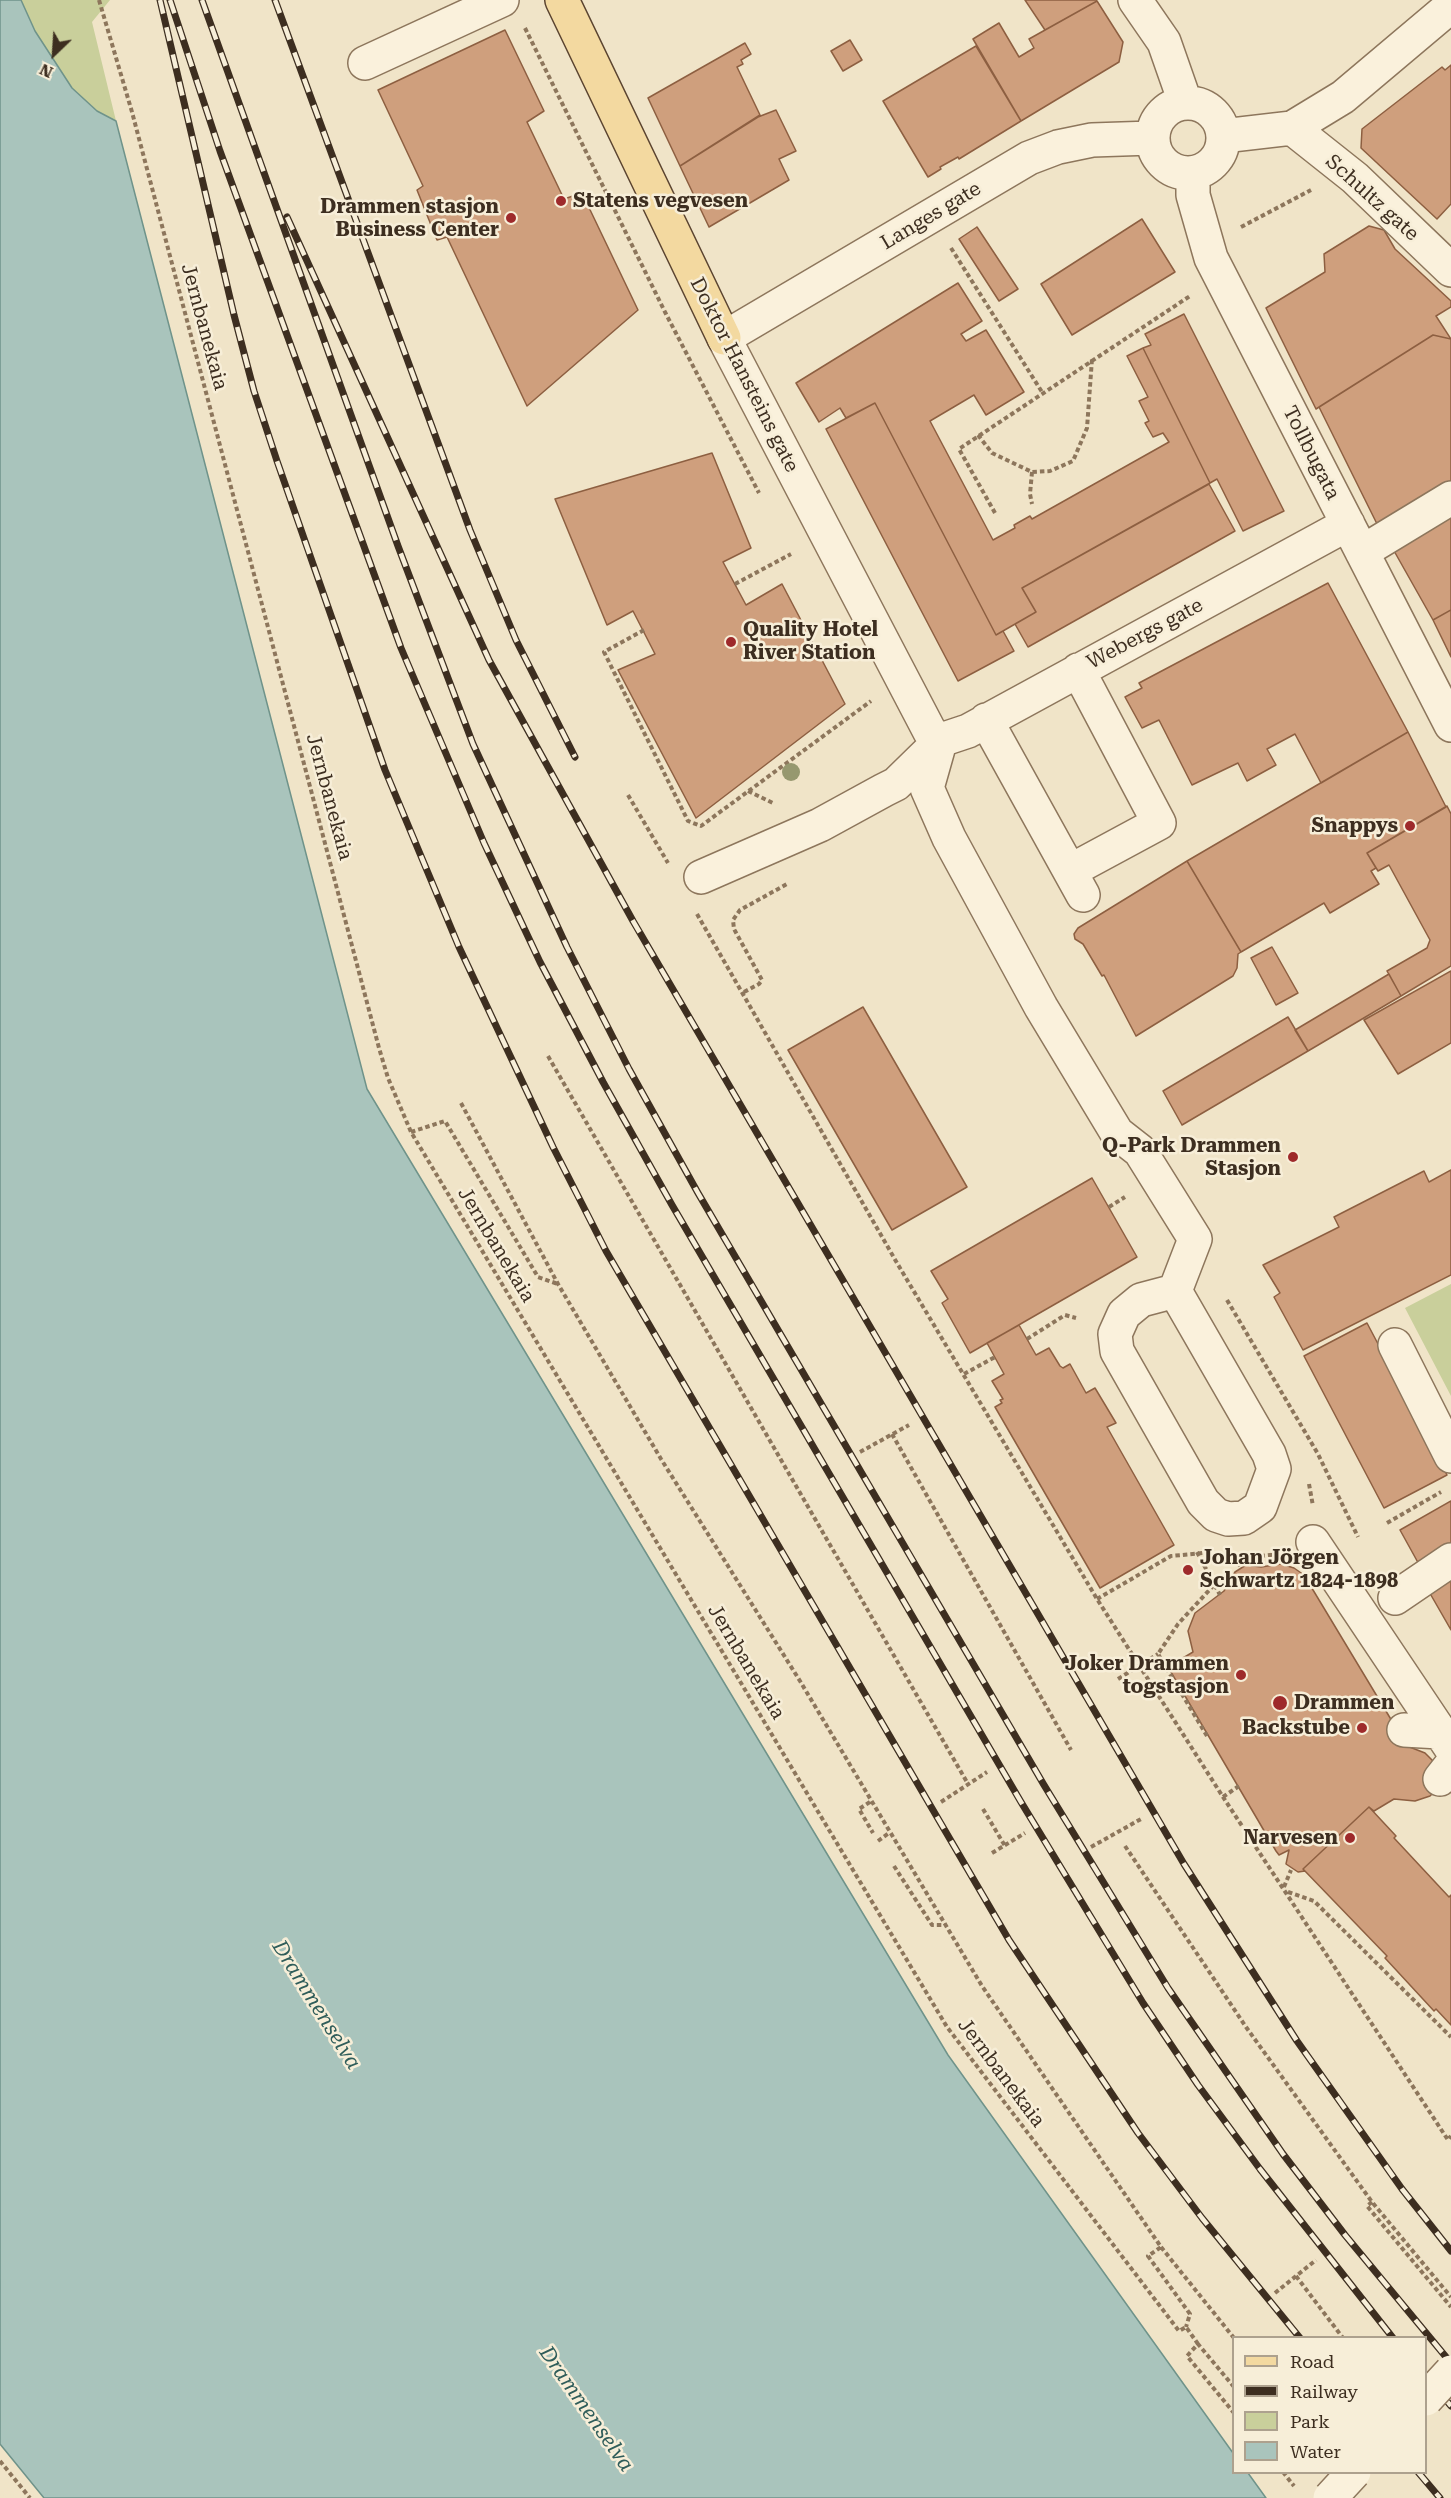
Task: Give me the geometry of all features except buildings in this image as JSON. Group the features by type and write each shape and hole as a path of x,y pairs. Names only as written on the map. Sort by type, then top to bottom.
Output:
{"main road":[{"name":"Doktor Hansteins gate","path":"562,0 724,338"}],"street":[{"path":"365,63 502,0"},
{"path":"1135,0 1164,42 1185,102"},
{"path":"1223,136 1292,128 1343,97 1451,6"},
{"path":"1185,102 1199,104 1212,112 1220,123 1223,136 1221,150 1215,161 1205,169 1192,174 1169,169 1154,150 1152,138 1154,125 1161,114 1172,106 1185,102"},
{"name":"Schultz gate","path":"1292,128 1355,178 1451,270"},
{"name":"Langes gate","path":"724,338 1029,158 1058,147 1092,140 1152,138"},
{"name":"Tollbugata","path":"1192,174 1192,195 1211,258 1451,725"},
{"name":"Doktor Hansteins gate","path":"724,338 930,732 941,740"},
{"name":"Webergs gate","path":"941,740 954,737 1078,670 1355,538 1451,498"},
{"path":"986,720 1077,883 1159,824 1078,670"},
{"path":"696,890 896,784 941,740"},
{"path":"941,740 927,788 949,837 1041,1007 1117,1133 1140,1151 1195,1239 1175,1291"},
{"path":"1175,1291 1269,1454 1274,1469 1260,1507 1244,1518 1228,1519 1216,1515 1203,1502 1118,1351 1115,1334 1124,1314 1141,1300 1175,1291"},
{"path":"1395,1345 1451,1456"},
{"path":"1313,1542 1351,1619 1446,1740"},
{"path":"1395,1598 1451,1560"},
{"path":"1406,1738 1446,1740"},
{"path":"1427,2397 1451,2372"},
{"path":"1330,2498 1352,2474"}],"path":[{"name":"Jernbanekaia","path":"99,0 132,112 379,1048 388,1078 411,1132 946,2027 1179,2331 1186,2326 1232,2386"},
{"path":"1234,231 1312,189"},
{"path":"950,246 1042,392"},
{"path":"995,513 959,449 1191,295"},
{"path":"978,435 992,453 1032,472 1050,471 1073,461 1087,428 1092,359"},
{"path":"1032,472 1032,504"},
{"path":"735,584 791,554"},
{"path":"644,630 604,652 688,821 701,826 871,701"},
{"path":"628,795 668,864"},
{"path":"696,890 744,992 963,1374 1097,1599 1223,1797 1450,2140"},
{"path":"734,929 762,980 744,992"},
{"path":"548,1056 968,1784"},
{"path":"461,1103 558,1284 661,1459 800,1681 870,1802 982,1986 1161,2247 1233,2336"},
{"path":"411,1132 446,1121 538,1277 558,1284"},
{"path":"1109,1207 1128,1196"},
{"path":"1027,1339 1065,1315 1076,1318"},
{"path":"963,1374 995,1357"},
{"path":"860,1452 909,1425"},
{"path":"892,1434 1071,1750"},
{"path":"1387,1523 1451,1486"},
{"path":"1097,1599 1172,1556 1197,1552 1220,1595"},
{"path":"1234,1558 1241,1568"},
{"path":"1118,1679 1158,1654 1178,1624 1214,1585"},
{"path":"1158,1654 1207,1736"},
{"path":"941,1802 987,1772"},
{"path":"1223,1797 1239,1786"},
{"path":"870,1802 859,1809 873,1833"},
{"path":"983,1809 1005,1846"},
{"path":"1091,1847 1142,1819"},
{"path":"878,1840 889,1833"},
{"path":"992,1853 1025,1833"},
{"path":"1125,1846 1246,2027 1372,2202 1451,2297"},
{"path":"894,1866 932,1925 945,1924"},
{"path":"1285,1890 1291,1870"},
{"path":"1285,1890 1314,1901 1451,2037"},
{"path":"1372,2202 1367,2206 1451,2307"},
{"path":"1161,2247 1148,2256 1191,2314 1186,2326"},
{"path":"1275,2294 1316,2260"},
{"path":"1296,2276 1342,2336"},
{"path":"1198,2344 1187,2356 1232,2412"},
{"path":"0,2461 30,2498"}],"green space":[{"path":"21,0 110,0 92,22 116,121 97,111 72,88 35,31"},
{"path":"1451,1284 1451,1396 1405,1308"}],"water":[{"name":"Drammenselva","path":"0,0 21,0 35,31 72,88 97,111 116,121 367,1089 948,2055 1232,2452 1232,2474 1249,2474 1266,2498 44,2498 0,2444"}],"railway":[{"path":"160,0 234,315 254,391 277,461 385,770 459,947 553,1147 606,1251 1009,1940 1138,2133 1202,2218 1298,2336"},
{"path":"170,0 220,151 401,648 484,843 540,962 603,1082 672,1205 1021,1802 1143,2003 1198,2085 1260,2169 1391,2336"},
{"path":"202,0 398,546 473,744 567,947 629,1069 698,1193 1044,1785 1168,1988 1283,2154 1345,2235 1451,2363"},
{"path":"275,0 470,530 516,640 575,757"},
{"path":"287,217 489,660 633,921 1184,1864 1297,2041 1402,2189 1451,2251"},
{"path":"1427,2377 1451,2406"},
{"path":"1420,2474 1440,2498"}],"place":[{"name":"Statens vegvesen","path":"561,201"},
{"name":"Drammen stasjon Business Center","path":"511,218"},
{"name":"Quality Hotel River Station","path":"731,642"},
{"name":"Snappys","path":"1410,826"},
{"name":"Q-Park Drammen Stasjon","path":"1293,1157"},
{"name":"Johan Jörgen Schwartz 1824-1898","path":"1188,1570"},
{"name":"Joker Drammen togstasjon","path":"1241,1675"},
{"name":"Drammen","path":"1280,1703"},
{"name":"Backstube","path":"1362,1728"},
{"name":"Narvesen","path":"1350,1838"}]}
